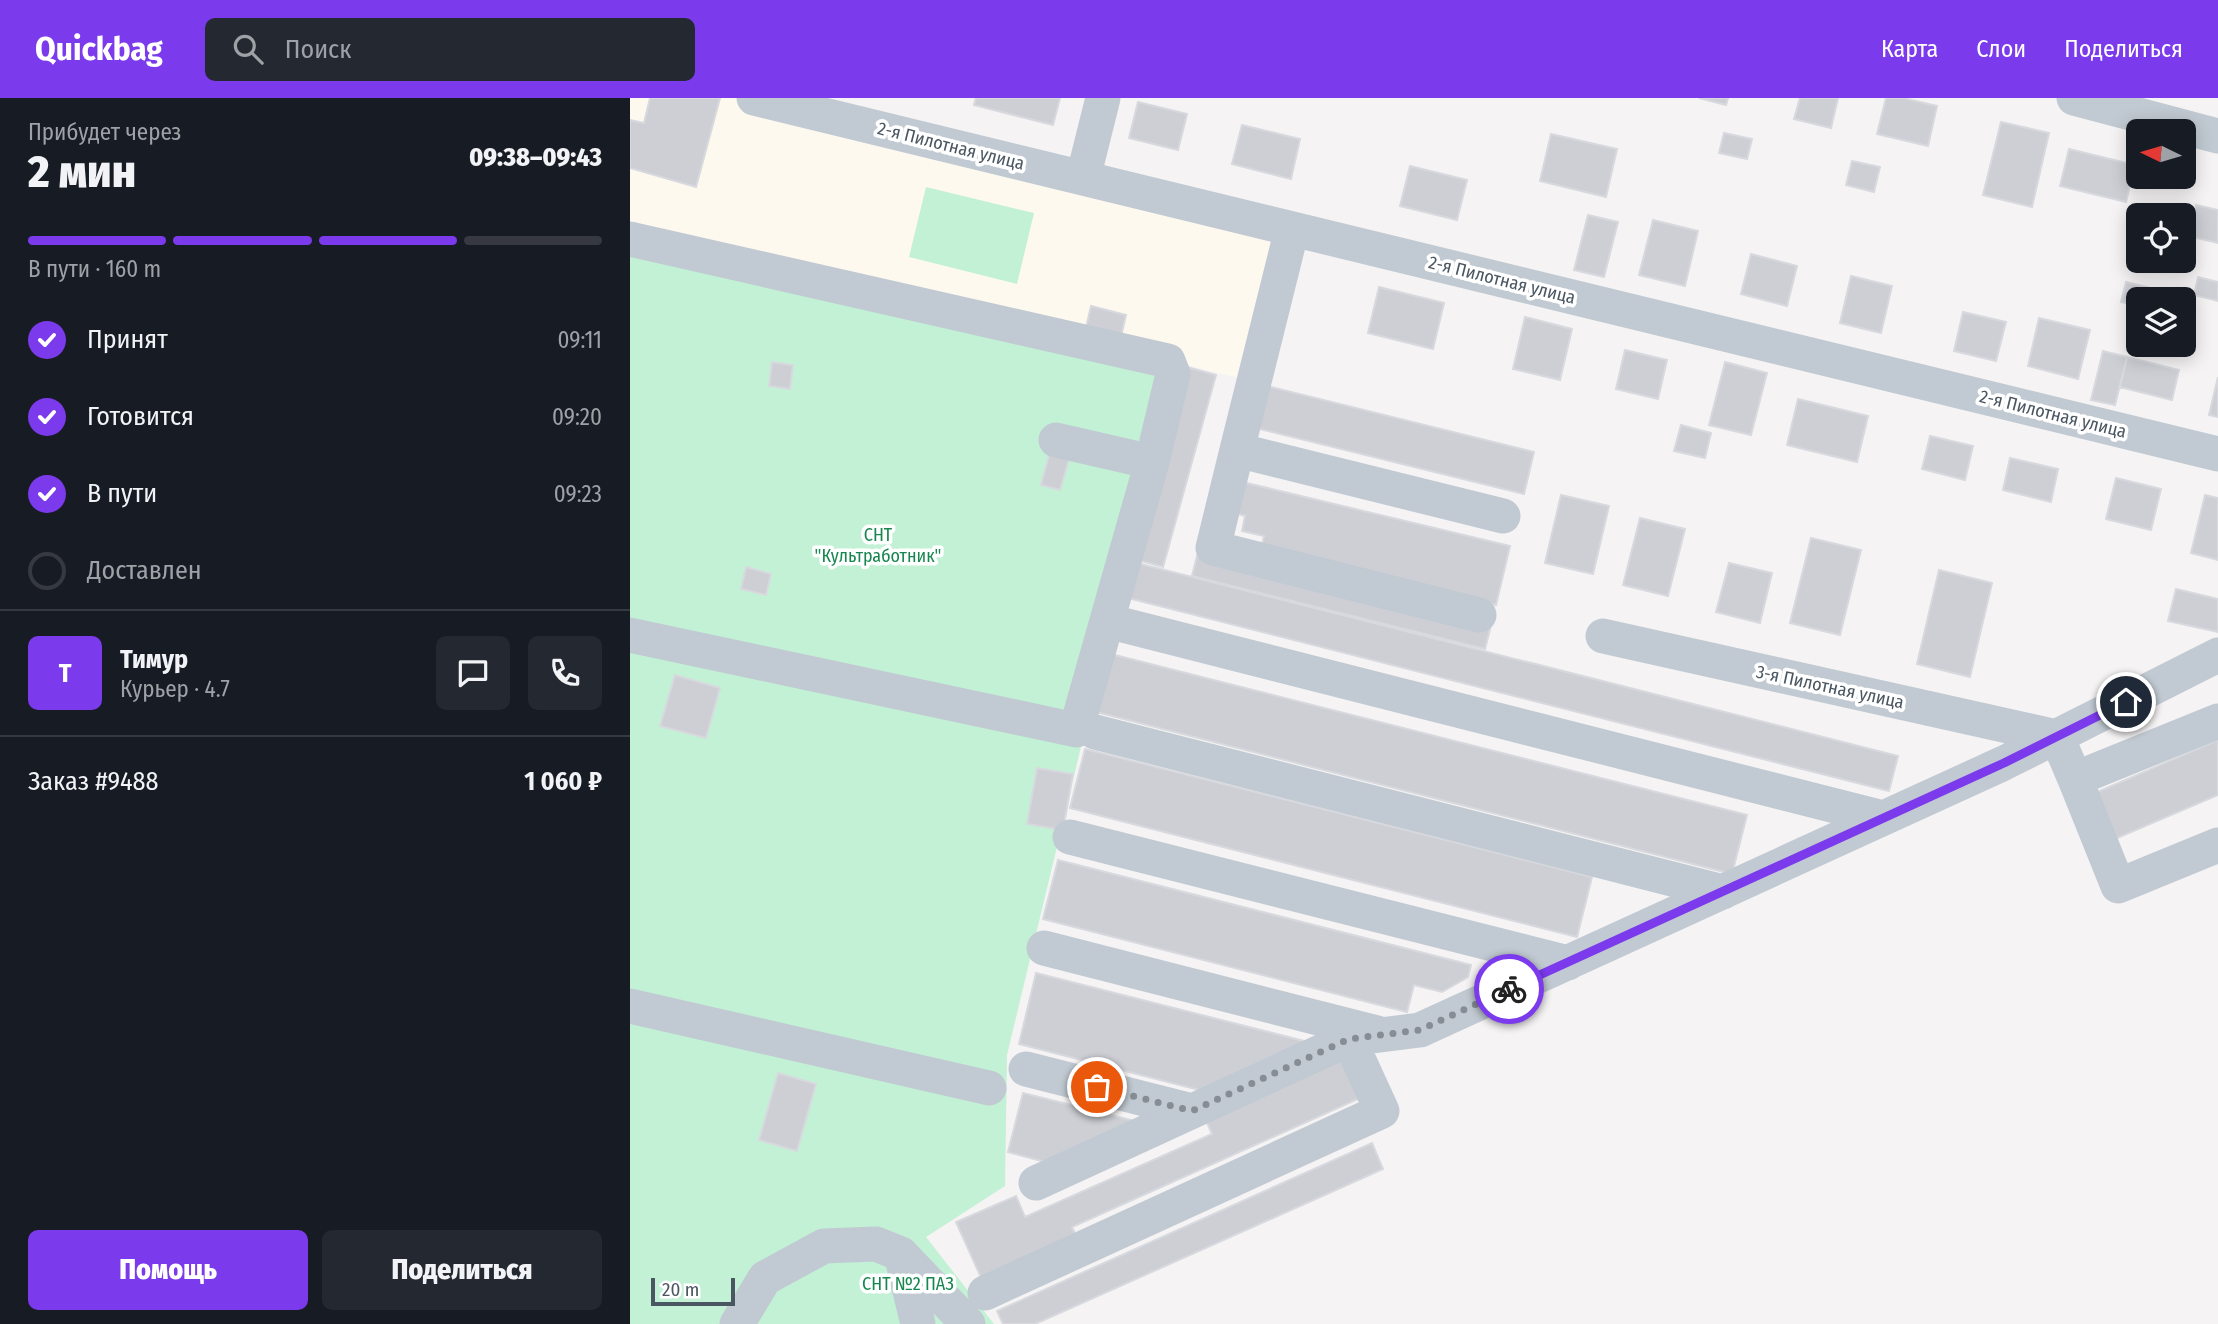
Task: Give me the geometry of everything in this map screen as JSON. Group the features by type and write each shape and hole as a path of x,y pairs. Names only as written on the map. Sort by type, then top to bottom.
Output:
{"street":[{"name":"2-я Пилотная улица","path":"754,98 2218,454"},
{"path":"1083,178 1102,98"},
{"path":"2074,98 2218,136"},
{"path":"1292,229 1213,548 1479,615"},
{"path":"630,239 1168,361 1173,374 1152,461 1076,730 630,635"},
{"path":"1056,440 1152,461"},
{"path":"1237,450 1503,516"},
{"path":"1123,625 1883,818"},
{"name":"3-я Пилотная улица","path":"1603,636 2057,737"},
{"path":"1036,1183 1349,1039 1420,1030 2004,763 2218,655"},
{"path":"2075,779 2218,721"},
{"path":"1095,732 1723,892"},
{"path":"2057,737 2118,886 2218,845"},
{"path":"1070,836 1567,963"},
{"path":"1044,948 1385,1035"},
{"path":"630,1006 989,1088"},
{"path":"985,1293 1382,1111 1349,1039"},
{"path":"1026,1069 1192,1111"},
{"path":"737,1324 765,1278 824,1246 876,1244 901,1254 968,1324"},
{"path":"901,1254 918,1324"}],"shaded area":[{"path":"630,98 789,98 1273,238 1239,378 630,230"}],"green space":[{"path":"926,187 1034,213 1017,284 909,257"},
{"name":"СНТ \"Культработник\"","path":"630,230 1176,351 1007,1055 1005,1186 926,1237 994,1324 630,1324"}],"building":[{"path":"650,98 720,98 696,187 630,168 630,120 644,123"},
{"path":"976,98 1060,98 1053,125 974,105"},
{"path":"1699,98 1728,98 1726,105"},
{"path":"1800,98 1838,98 1831,128 1794,119"},
{"path":"1886,98 1903,98 1937,106 1928,146 1877,134"},
{"path":"1138,102 1187,114 1178,150 1129,138"},
{"path":"2001,122 2049,133 2032,207 1983,195"},
{"path":"1242,125 1300,139 1291,179 1232,164"},
{"path":"1724,133 1752,139 1747,159 1719,153"},
{"path":"1551,134 1617,149 1606,197 1540,181"},
{"path":"2069,149 2126,163 2126,189 2129,189 2126,202 2060,186"},
{"path":"1852,161 1880,167 1874,192 1846,185"},
{"path":"1410,166 1467,180 1457,220 1400,206"},
{"path":"2196,205 2218,210 2218,243 2196,238"},
{"path":"1588,215 1618,222 1604,277 1574,270"},
{"path":"1653,220 1698,231 1685,286 1639,275"},
{"path":"1751,254 1797,266 1787,306 1741,294"},
{"path":"1851,276 1892,286 1881,333 1840,323"},
{"path":"2198,277 2218,282 2218,301 2196,296"},
{"path":"2126,282 2146,287 2126,287 2126,303 2121,302"},
{"path":"1379,287 1444,303 1433,349 1368,333"},
{"path":"1091,306 1126,315 1120,341 1085,332"},
{"path":"1963,312 2006,322 1996,361 1954,351"},
{"path":"1525,317 1572,329 1560,380 1513,369"},
{"path":"2039,318 2090,330 2078,379 2028,366"},
{"path":"1625,350 1667,360 1658,399 1616,389"},
{"path":"2103,351 2127,357 2115,405 2091,400"},
{"path":"2127,357 2179,370 2172,400 2120,387"},
{"path":"772,362 793,365 790,389 769,386"},
{"path":"1725,362 1767,373 1751,435 1709,425"},
{"path":"1187,367 1216,375 1163,567 1134,559"},
{"path":"2218,377 2218,417 2209,415"},
{"path":"1263,385 1534,452 1524,494 1252,427"},
{"path":"1798,399 1868,416 1857,462 1787,445"},
{"path":"1681,425 1711,433 1705,458 1674,451"},
{"path":"1930,436 1973,446 1965,480 1922,469"},
{"path":"1050,451 1070,456 1060,490 1041,485"},
{"path":"2010,458 2058,469 2051,502 2003,490"},
{"path":"2116,478 2161,489 2151,530 2106,519"},
{"path":"1238,481 1510,546 1496,605 1261,549 1264,536 1242,531 1245,516 1231,512"},
{"path":"1561,495 1609,506 1593,574 1545,563"},
{"path":"2205,495 2218,498 2218,560 2191,553"},
{"path":"1640,518 1685,529 1668,596 1623,585"},
{"path":"1811,538 1861,550 1840,635 1790,623"},
{"path":"1197,556 1490,629 1485,649 1192,576"},
{"path":"1133,562 1898,756 1889,791 1124,597"},
{"path":"1729,563 1772,573 1760,623 1716,612"},
{"path":"746,567 771,574 766,595 741,589"},
{"path":"1939,570 1992,583 1970,677 1917,664"},
{"path":"2176,589 2218,599 2218,632 2168,621"},
{"path":"1111,654 1747,815 1732,874 1096,712"},
{"path":"675,675 720,688 706,738 660,726"},
{"path":"2218,740 2218,795 2108,842 2088,796"},
{"path":"1085,749 1592,877 1577,937 1070,808"},
{"path":"1037,768 1073,774 1063,830 1027,824"},
{"path":"1058,860 1471,965 1468,977 1442,992 1414,985 1407,1012 1043,919"},
{"path":"1036,973 1312,1043 1203,1091 1019,1044"},
{"path":"1350,1051 1369,1094 1072,1227 1078,1240 983,1282 956,1222 1016,1196 1025,1217 1212,1134 1204,1116"},
{"path":"778,1073 816,1084 797,1151 759,1140"},
{"path":"1023,1093 1135,1121 1045,1162 1008,1152"},
{"path":"1372,1143 1383,1169 1035,1324 1003,1324 997,1311"}],"way so far":[{"path":"1097,1087 1192,1111 1349,1039 1420,1030 1509,989"}],"route":[{"path":"1509,989 2004,763 2126,702"}],"park label":[{"name":"СНТ №2 ПАЗ","path":"908,1284"}]}
